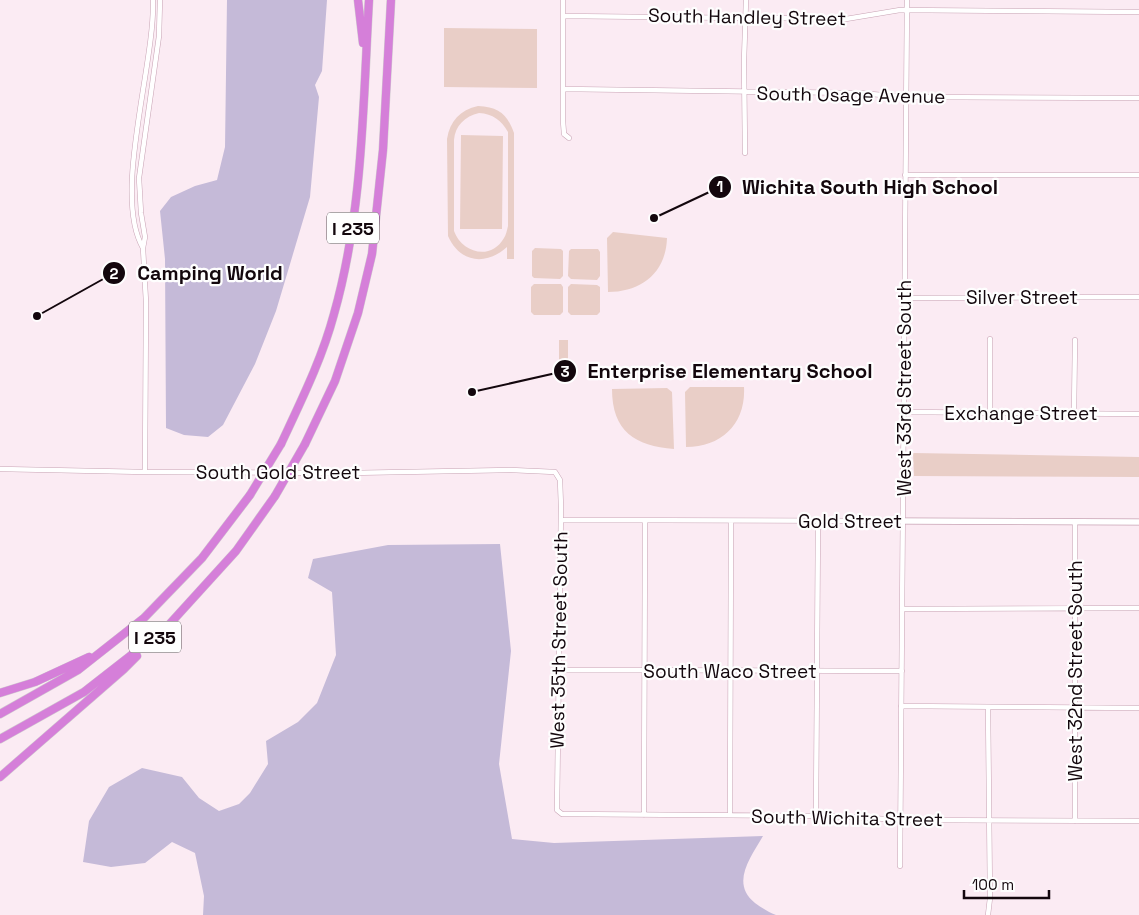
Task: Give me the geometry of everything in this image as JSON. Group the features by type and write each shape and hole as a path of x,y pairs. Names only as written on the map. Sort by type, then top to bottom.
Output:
{"highway":[{"path":"358,0 365,65"},
{"name":"I 235","path":"0,714 78,670 144,618 202,558 250,495 281,444 317,367 341,289 354,220 361,154 369,0"},
{"name":"I 235","path":"0,739 84,692 172,622 236,551 275,496 305,444 335,381 358,313 372,254 383,150 391,0"},
{"path":"388,39 396,0"},
{"path":"0,778 124,669 152,639"},
{"path":"0,693 35,682 110,645"}],"street":[{"path":"143,248 138,239 134,222 132,178 151,42 153,0"},
{"path":"145,472 146,302 143,248 145,237 141,213 140,172 159,36 160,0"},
{"path":"563,0 564,134 569,138"},
{"path":"745,153 746,0"},
{"name":"West 33rd Street South","path":"900,866 907,0"},
{"name":"South Handley Street","path":"563,16 846,19 885,11 906,10 1139,12"},
{"name":"South Osage Avenue","path":"563,88 859,93 906,97 1139,98"},
{"path":"906,175 1139,175"},
{"name":"Silver Street","path":"905,298 1139,297"},
{"path":"990,339 990,413"},
{"path":"1074,413 1075,340"},
{"name":"Exchange Street","path":"904,412 1139,414"},
{"name":"South Gold Street","path":"0,469 145,472 350,473 511,470 555,472"},
{"name":"West 35th Street South","path":"555,472 560,480 561,520 557,810"},
{"name":"Gold Street","path":"561,520 1139,522"},
{"path":"644,814 645,521"},
{"path":"730,815 731,521"},
{"path":"816,816 818,521"},
{"name":"West 32nd Street South","path":"1075,522 1075,820"},
{"path":"902,609 1139,608"},
{"name":"South Waco Street","path":"559,670 902,671"},
{"path":"902,706 1139,708"},
{"path":"988,707 990,898 988,915"},
{"name":"South Wichita Street","path":"557,810 564,814 816,816 900,820 1139,821"}],"shaded area":[{"path":"227,0 327,0 322,71 315,85 319,97 310,197 276,311 255,364 223,425 208,437 184,435 166,428 165,259 160,211 171,197 195,186 217,180 225,147"},
{"path":"444,28 537,29 537,88 444,87"},
{"path":"478,106 497,110 505,116 514,133 514,259 507,259 507,247 491,257 474,259 459,252 448,236 448,133 457,117","holes":["479,113 496,118 508,132 508,226 505,237 498,245 492,250 485,252 470,249 463,245 454,231 454,140 456,130 465,119"]},
{"path":"461,135 503,136 502,229 460,229"},
{"path":"613,232 667,238 666,250 657,270 641,284 620,291 608,292 607,238"},
{"path":"535,248 561,249 563,251 563,276 560,279 534,278 532,276 532,251"},
{"path":"571,249 598,249 600,252 600,276 597,280 571,279 568,276 569,251"},
{"path":"534,284 561,284 563,287 563,312 560,315 534,315 531,312 531,287"},
{"path":"571,284 597,285 600,287 600,312 597,315 571,315 568,312 568,287"},
{"path":"559,340 568,340 568,381 559,381"},
{"path":"690,387 744,387 744,400 736,422 721,438 711,443 686,447 685,392"},
{"path":"667,388 672,392 674,449 648,444 628,434 616,416 613,404 612,389"},
{"path":"913,453 1139,457 1139,477 914,476"},
{"path":"500,544 511,651 499,764 512,839 554,843 763,836 745,870 744,887 755,903 776,915 203,915 204,896 195,853 172,842 145,863 111,867 83,862 89,821 109,787 142,768 182,777 199,798 219,811 239,804 250,793 268,764 266,741 298,722 317,703 336,655 332,592 308,578 313,559 388,545"}],"place":[{"name":"Wichita South High School","path":"654,218"},
{"name":"Camping World","path":"37,316"},
{"name":"Enterprise Elementary School","path":"472,392"}]}
